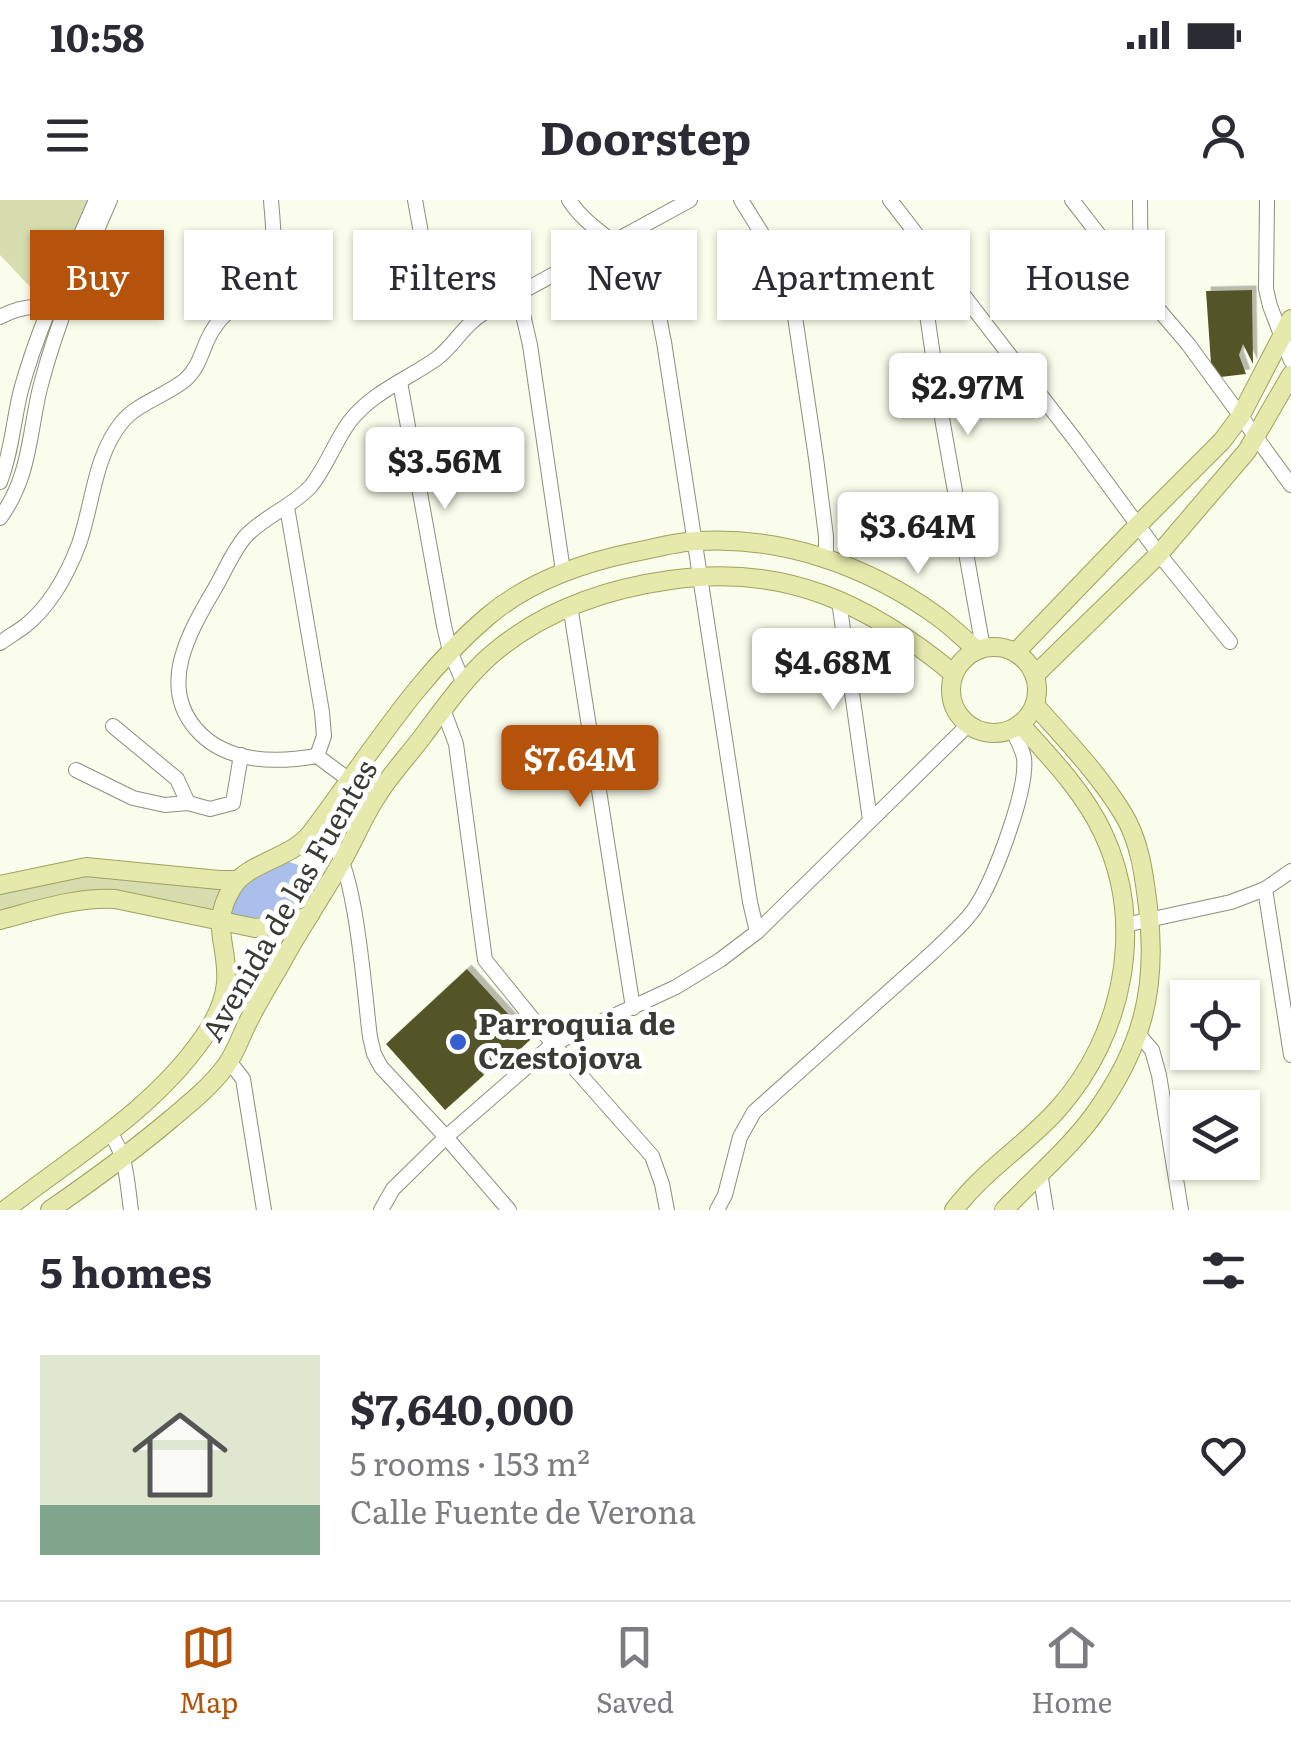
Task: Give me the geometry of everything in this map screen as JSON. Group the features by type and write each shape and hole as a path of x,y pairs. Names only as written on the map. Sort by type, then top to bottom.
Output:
{"main road":[{"path":"1016,652 1222,441 1240,417 1291,319"},
{"path":"1035,675 1159,554 1247,450 1291,375"},
{"name":"Avenida de las Fuentes","path":"5,1210 110,1133 177,1072 218,1013 226,984 219,921 224,902 237,880 281,857 308,837 348,779 450,650 490,614 531,587 563,571 607,558 695,541 766,544 826,557 896,591 980,649"},
{"name":"Avenida de las Fuentes","path":"50,1210 124,1159 196,1098 230,1061 250,1018 377,796 464,684 492,655 528,629 570,605 608,592 700,576 768,579 840,600 890,626 954,674"},
{"path":"994,646 1016,652 1035,675 1038,690 1029,716 1016,727 990,732 969,724 955,707 954,674 968,656 980,649 994,646"},
{"path":"1004,1210 1092,1118 1139,1035 1150,980 1149,920 1139,850 1124,815 1104,786 1035,705"},
{"path":"954,1210 1058,1108 1088,1068 1114,1014 1121,984 1125,925 1119,882 1102,830 1070,782 1016,727"},
{"path":"0,884 86,867 237,880"},
{"path":"0,920 93,898 115,899 254,928 288,924 310,915"}],"street":[{"path":"85,230 96,200"},
{"path":"95,230 110,200"},
{"path":"0,643 46,605 63,577 79,544 101,460 121,423 139,407 188,378 199,364 212,330 264,281 274,252 272,200"},
{"path":"415,200 420,230"},
{"path":"568,200 596,230"},
{"path":"635,230 690,200"},
{"path":"741,200 784,269 794,310 826,557"},
{"path":"890,200 912,230"},
{"path":"1072,200 1095,230"},
{"path":"1140,200 1141,230"},
{"path":"1266,200 1266,289 1291,362"},
{"path":"970,305 1230,642"},
{"path":"0,318 30,308"},
{"path":"1165,318 1291,485"},
{"path":"0,482 10,457 22,390 52,320"},
{"path":"0,518 28,460 54,320"},
{"path":"348,779 316,756 285,761 256,759 218,746 197,730 184,711 178,690 184,645 243,539 308,490 338,438 368,402 449,348 474,320"},
{"path":"524,320 563,571"},
{"path":"658,320 757,932"},
{"path":"928,320 980,649"},
{"path":"400,382 450,650 464,684"},
{"path":"287,507 322,712 324,736 316,756"},
{"path":"840,600 870,820"},
{"path":"570,605 633,1008"},
{"path":"443,709 456,744 485,960 652,1156 667,1210"},
{"path":"381,1210 394,1189 446,1136 553,1044 691,978 757,932 969,724"},
{"path":"113,726 177,780 188,803"},
{"path":"716,1210 725,1195 740,1137 754,1112 933,952 979,902 1012,822 1024,770 1016,727"},
{"path":"76,770 133,798 210,809 234,803 241,755"},
{"path":"308,837 330,843 342,862 351,890 374,1054 381,1067 509,1210"},
{"path":"1125,925 1231,902 1265,889 1291,872"},
{"path":"1265,889 1291,1054"},
{"path":"1139,1035 1152,1050 1159,1075 1181,1210"},
{"path":"230,1061 243,1080 264,1210"},
{"path":"110,1133 124,1159 131,1210"},
{"path":"1040,1172 1046,1210"},
{"path":"394,1189 397,1210"}],"green space":[{"path":"0,200 90,200 77,230 30,230 30,287 0,255"},
{"path":"88,871 234,879 217,915 115,898 0,919 0,888"}],"water":[{"path":"285,861 302,867 313,881 309,902 289,913 270,917 221,915 239,879"}],"building":[{"path":"1252,290 1253,364 1243,344 1239,355 1246,374 1212,378 1206,291"},
{"name":"Parroquia de Czestojova","path":"467,969 531,1039 495,1073 489,1067 445,1110 386,1044"}],"place":[{"name":"Parroquia de Czestojova","path":"458,1042"}]}
